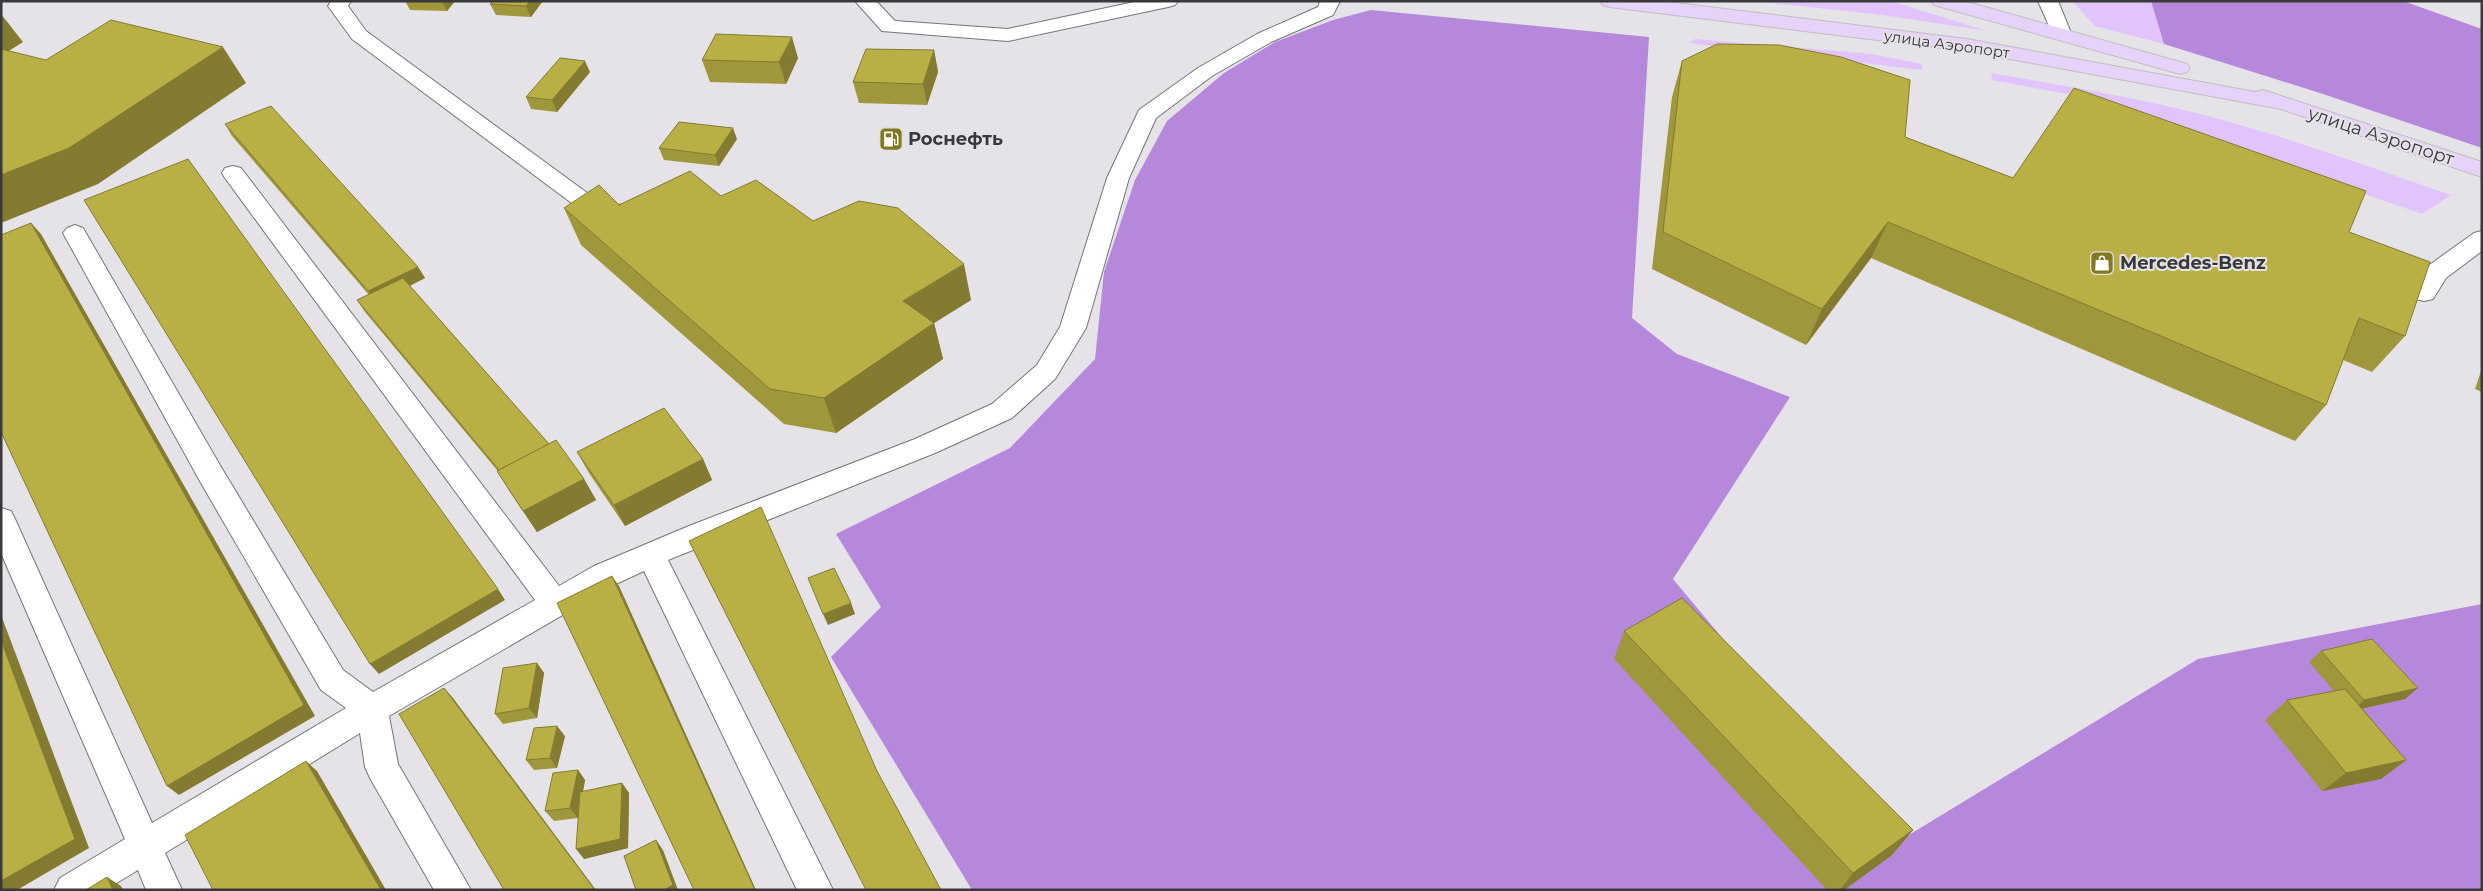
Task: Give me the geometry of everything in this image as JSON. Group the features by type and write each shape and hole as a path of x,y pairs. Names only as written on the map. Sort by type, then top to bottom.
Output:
{"main road":[{"name":"улица Аэропорт","path":"1610,1 1967,45 2281,103"},
{"name":"улица Аэропорт","path":"1940,1 2061,33 2194,72 2482,170"}],"lane":[{"path":"341,1 338,6 359,35 597,211"},
{"path":"865,1 889,27 1008,35 1168,1"},
{"path":"72,890 372,708 605,575 925,446 1002,411 1046,372 1073,328 1118,178 1147,115 1205,72 1264,38 1326,11 1330,1"},
{"path":"2048,1 2061,33"},
{"path":"233,173 555,604"},
{"path":"75,233 211,475 332,680 372,708 382,767 453,890"},
{"path":"2424,293 2437,272 2482,239"},
{"path":"1,519 164,890"},
{"path":"651,555 815,890"}],"shaded area":[{"path":"1751,1 1891,1 1987,31 1883,15"},
{"path":"2072,1 2151,1 2164,44 2095,26"},
{"path":"2151,1 2403,1 2482,29 2482,148 2323,94 2164,44"},
{"path":"1371,10 1649,37 1632,318 1677,354 1790,397 1673,579 1894,844 2198,659 2482,604 2482,890 972,890 831,657 881,607 836,534 1010,448 1095,359 1104,272 1135,180 1167,121 1224,73 1275,42 1333,20"},
{"path":"1695,39 1872,54 1922,64 1922,70 1689,43"},
{"path":"1991,73 2125,97 2204,115 2359,163 2451,195 2422,214 2084,97 1992,80"}],"building":[{"path":"493,1 530,1 526,6 490,4"},
{"path":"111,20 223,47 69,148 1,175 1,49 46,60"},
{"path":"716,34 792,37 779,62 702,60"},
{"name":"Mercedes-Benz","path":"1717,44 1779,45 1841,57 1910,80 1905,137 2013,178 2074,88 2366,191 2349,232 2430,262 2405,336 2359,318 2326,405 1888,222 1822,309 1663,232 1682,61"},
{"path":"866,49 934,50 923,84 853,82"},
{"path":"560,58 585,61 552,100 526,97"},
{"path":"271,106 418,267 368,291 225,124"},
{"path":"679,122 733,128 715,155 659,148"},
{"path":"188,159 498,589 370,664 84,200"},
{"path":"690,171 721,196 756,180 813,221 859,201 898,208 964,264 903,301 934,323 824,398 770,389 564,208 599,185 619,205"},
{"path":"31,223 304,705 167,786 1,432 1,235"},
{"path":"403,278 549,444 499,470 357,300"},
{"path":"664,408 703,459 614,505 577,452"},
{"path":"556,440 584,479 523,511 497,471"},
{"path":"761,507 877,771 941,890 866,890 689,541"},
{"path":"834,568 851,603 823,614 808,578"},
{"path":"612,576 755,890 694,890 557,603"},
{"path":"1682,598 1913,830 1853,873 1624,631"},
{"path":"2372,639 2418,688 2364,700 2321,651"},
{"path":"1,640 75,839 1,881"},
{"path":"537,663 529,708 495,714 503,668"},
{"path":"444,688 595,890 504,890 399,714"},
{"path":"2345,689 2406,760 2346,773 2287,700"},
{"path":"557,726 550,758 526,760 534,728"},
{"path":"306,761 381,890 213,890 185,835"},
{"path":"578,770 570,808 545,811 553,773"},
{"path":"622,783 620,839 576,849 580,792"},
{"path":"656,840 673,885 664,890 636,890 624,856"},
{"path":"107,877 113,890 86,890"}],"place":[{"name":"Роснефть","path":"891,139"},
{"name":"Mercedes-Benz","path":"2102,263"}]}
